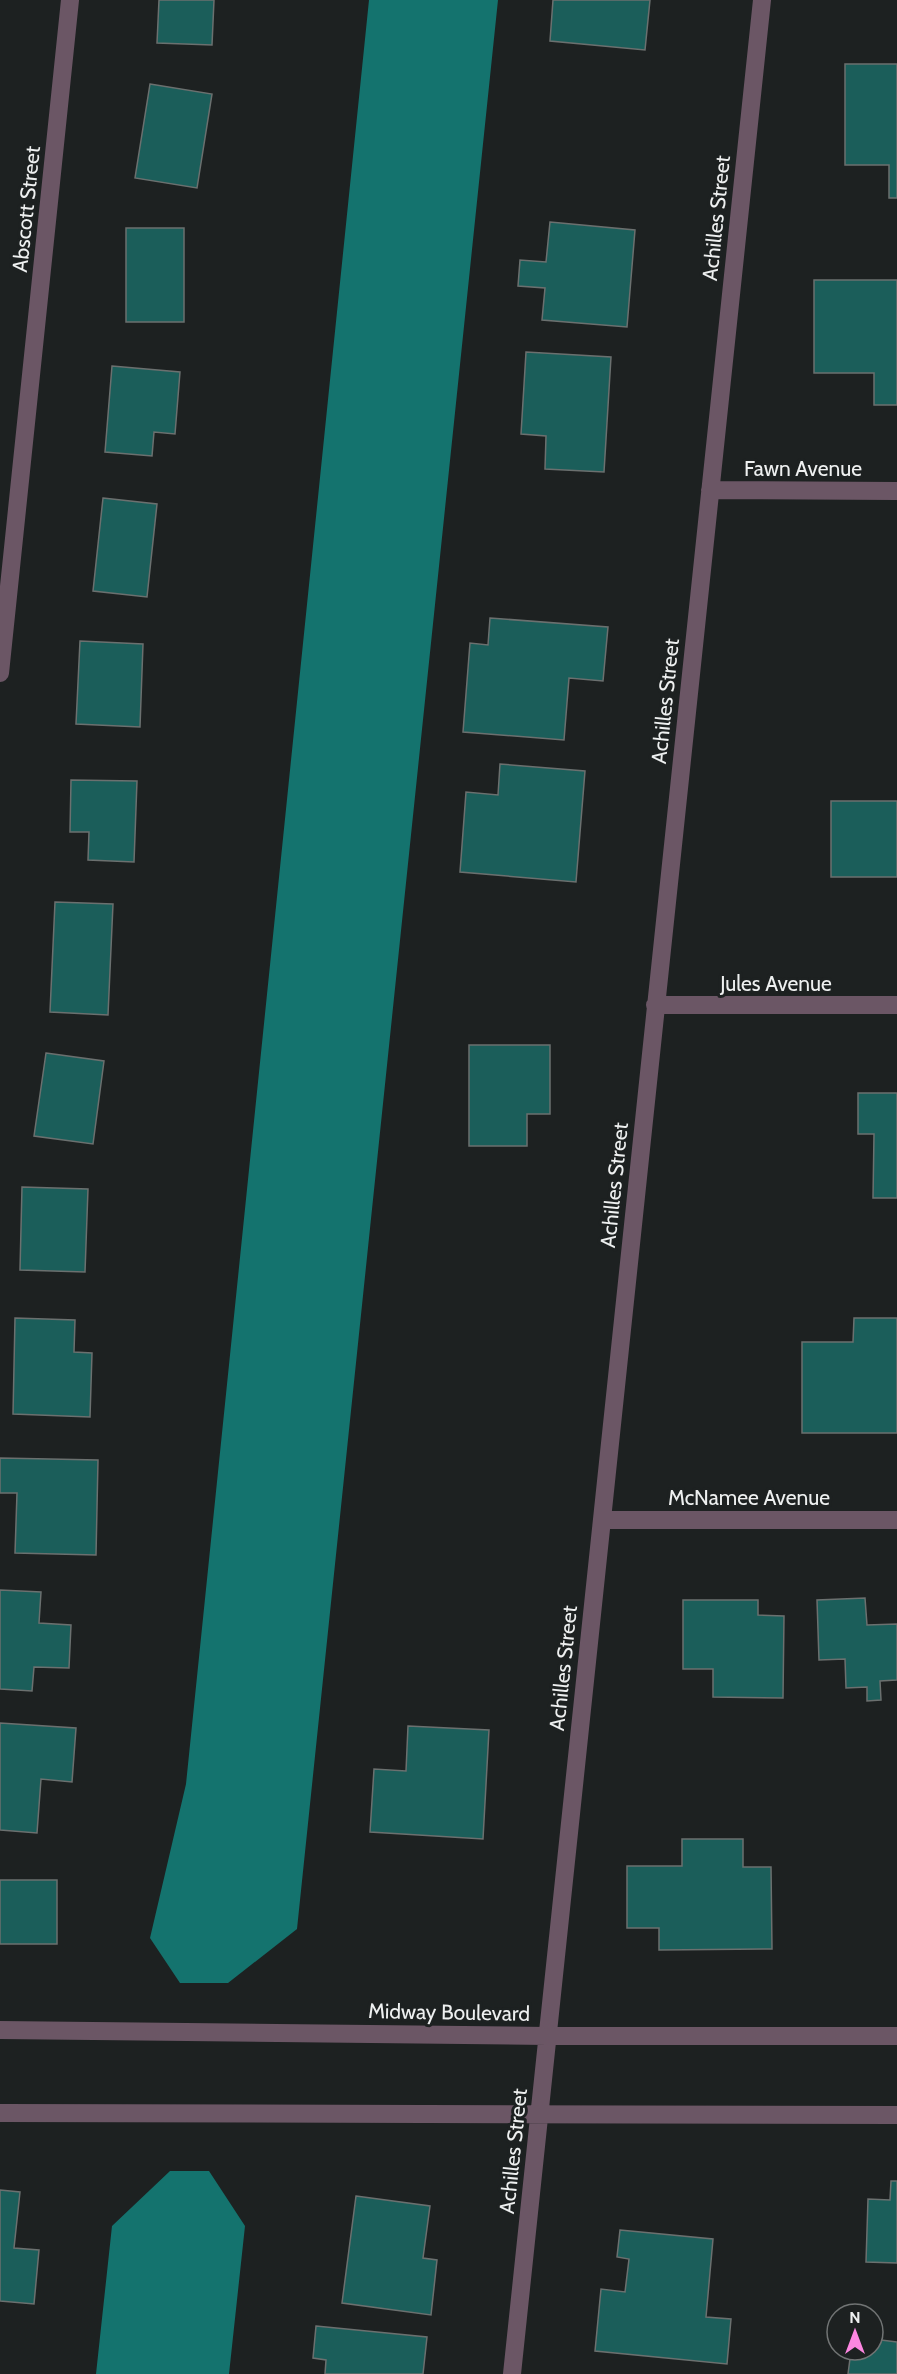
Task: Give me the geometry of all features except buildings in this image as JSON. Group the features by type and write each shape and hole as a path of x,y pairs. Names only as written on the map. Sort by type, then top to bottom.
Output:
{"street":[{"name":"Abscott Street","path":"0,673 70,0"},
{"name":"Achilles Street","path":"512,2374 762,0"},
{"name":"Fawn Avenue","path":"710,490 897,490"},
{"name":"Jules Avenue","path":"655,1005 897,1005"},
{"name":"McNamee Avenue","path":"602,1520 897,1520"},
{"name":"Midway Boulevard","path":"0,2030 548,2036 897,2036"},
{"path":"0,2113 897,2115"}],"water":[{"path":"369,0 498,0 297,1929 228,1983 180,1983 150,1938 186,1784"},
{"path":"170,2171 209,2171 245,2226 229,2374 96,2374 112,2226"}]}
